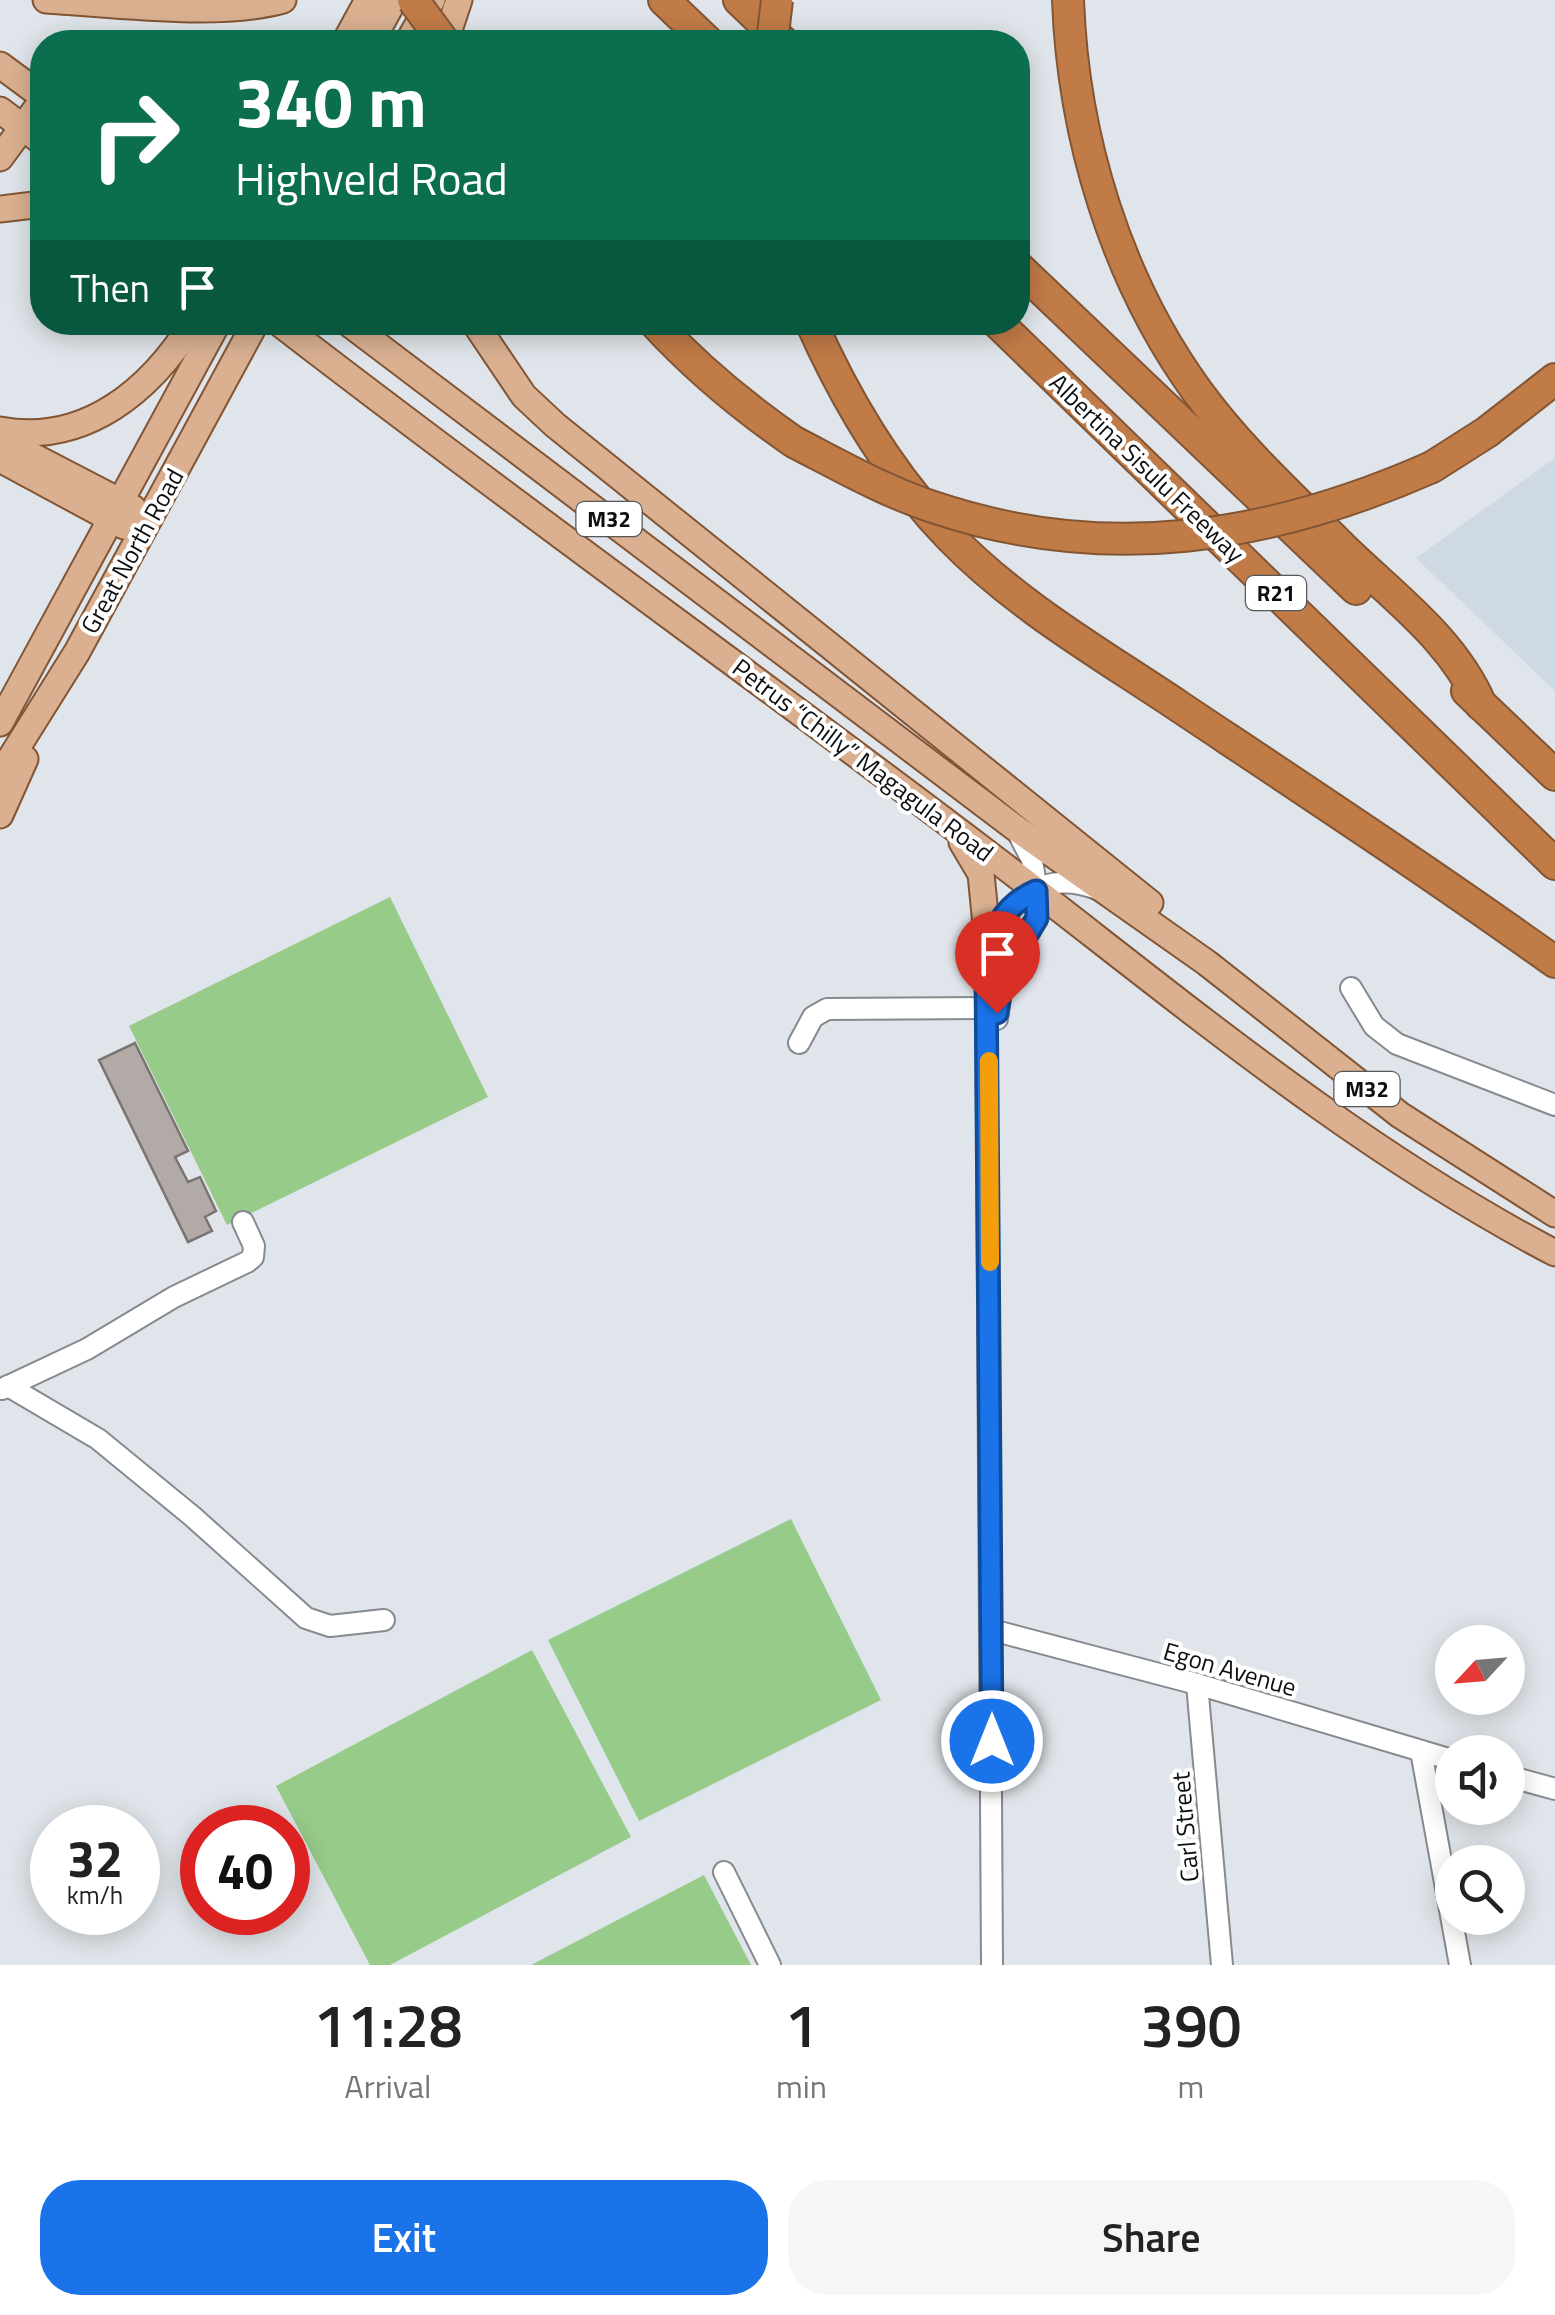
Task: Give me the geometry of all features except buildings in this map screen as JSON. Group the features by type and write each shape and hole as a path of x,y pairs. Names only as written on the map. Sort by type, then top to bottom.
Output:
{"highway":[{"path":"413,0 435,30"},
{"path":"664,0 695,30"},
{"path":"739,0 770,30"},
{"path":"773,30 776,0"},
{"path":"1068,0 1072,62 1097,180 1124,258 1172,354 1220,420 1264,470 1459,660 1481,705"},
{"name":"R21","path":"1030,278 1555,776"},
{"path":"666,335 696,367 794,442 932,506 1006,526 1114,538 1186,536 1258,527 1308,515 1432,467 1487,432 1555,380"},
{"path":"817,335 834,375 888,463 949,537 986,571 1076,639 1555,962"},
{"name":"Albertina Sisulu Freeway","path":"1010,335 1555,864"}],"main road":[{"path":"46,0 199,7 248,6 283,0"},
{"path":"352,30 368,0"},
{"path":"378,30 394,0"},
{"path":"415,30 432,0"},
{"path":"449,30 460,0"},
{"path":"0,64 30,88"},
{"path":"0,158 15,125"},
{"path":"0,209 30,205"},
{"path":"0,430 46,433 103,415 196,335"},
{"name":"Great North Road","path":"0,723 116,511 200,335"},
{"name":"Great North Road","path":"0,775 44,707 234,363 261,335"},
{"name":"Petrus “Chilly” Magagula Road","path":"289,335 948,824 1192,1012 1408,1168 1555,1253"},
{"name":"Petrus “Chilly” Magagula Road","path":"364,335 1014,827 1207,963 1400,1115 1555,1214"},
{"path":"483,335 524,396 555,425 1168,918 1207,963"},
{"path":"0,440 116,511"},
{"path":"0,460 146,525"},
{"path":"0,815 42,721 44,707"},
{"path":"948,824 981,874 988,945"}],"street":[{"path":"989,1058 996,1041 1003,975 1037,918 1032,860 1014,827"},
{"path":"992,1965 989,1058 984,1043 988,945 1006,912 1036,891 1076,884 1112,896"},
{"path":"1351,988 1374,1026 1397,1044 1555,1105"},
{"path":"798,1043 813,1018 827,1009 985,1008"},
{"path":"4,1388 87,1349 174,1297 246,1262 253,1256 254,1246 243,1222"},
{"path":"4,1388 98,1439 306,1618 330,1626 384,1620"},
{"name":"Egon Avenue","path":"992,1630 1197,1684 1435,1755"},
{"name":"Carl Street","path":"1197,1684 1222,1965"},
{"path":"1421,1751 1460,1965"},
{"path":"1525,1781 1555,1789"},
{"path":"724,1872 770,1965"}],"shaded area":[{"path":"1555,458 1555,691 1416,558"}],"green space":[{"path":"390,897 488,1097 227,1225 129,1026"},
{"path":"791,1519 881,1700 639,1821 548,1640"},
{"path":"532,1650 631,1837 390,1965 370,1965 310,1851 310,1805 286,1805 276,1786"},
{"path":"704,1875 751,1965 531,1965"}],"slow traffic":[{"path":"989,1061 990,1262"}],"route":[{"path":"992,1741 986,969 988,945 998,922 1015,902 1036,891 1037,918 1003,975 997,1013"}]}
